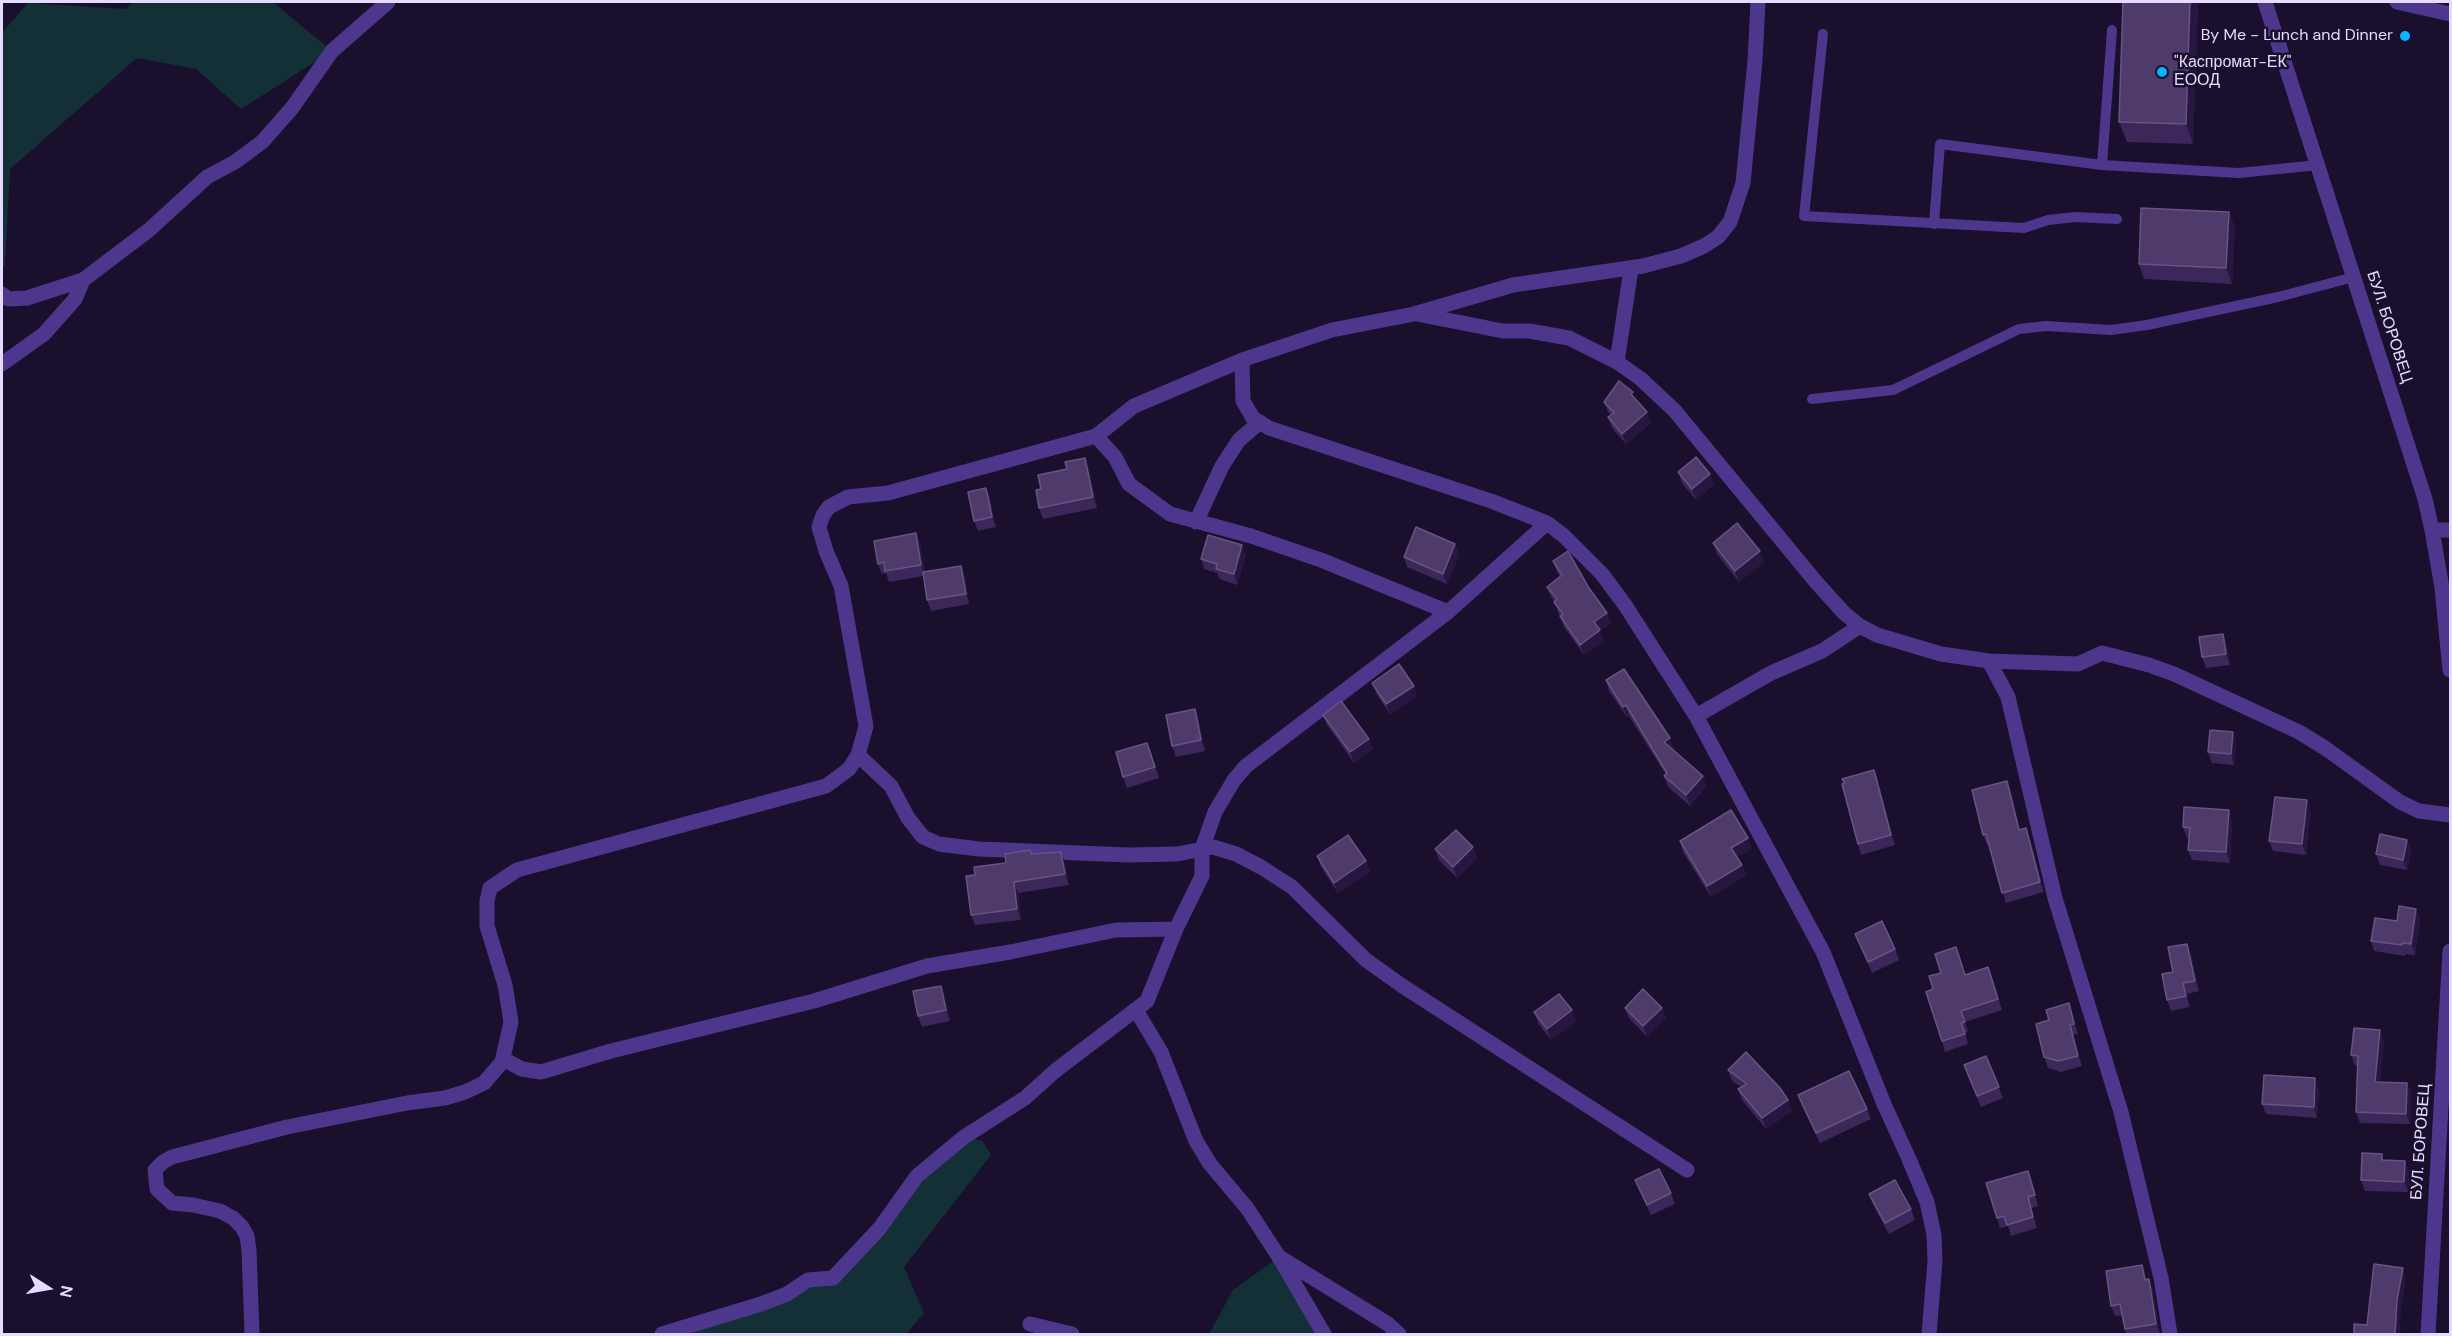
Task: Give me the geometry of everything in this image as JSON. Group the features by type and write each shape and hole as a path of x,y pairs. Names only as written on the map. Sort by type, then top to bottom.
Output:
{"street":[{"path":"4,299 27,298 83,280 149,230 207,177 235,162 262,142 292,108 332,51 388,2"},
{"path":"252,1335 249,1250 242,1227 234,1218 220,1211 172,1203 157,1189 155,1170 172,1157 287,1127 407,1103 445,1098 484,1083 496,1072 503,1059 511,1022 510,1006 495,947 487,926 487,901 490,888 518,870 826,786 849,769 858,754 866,726 841,586 819,527 829,507 848,497 888,493 1096,436 1134,406 1242,360 1332,330 1414,314 1513,285 1630,268 1681,256 1704,246 1718,237 1730,222 1743,183 1755,61 1758,2"},
{"name":"БУЛ. БОРОВЕЦ","path":"2265,2 2413,459 2432,530 2451,670"},
{"path":"2397,2 2449,9"},
{"path":"1617,362 1630,268"},
{"path":"2,364 44,334 75,299 83,280"},
{"path":"1414,314 1503,331 1529,331 1569,338 1617,362 1657,392 1675,411 1844,613 1860,626 1877,635 1916,649 1989,661 2078,664 2102,653 2149,665 2299,732 2400,802 2419,811 2451,815"},
{"path":"1242,360 1243,400 1253,418 1269,428 1491,501 1547,523 1564,536 1602,574 1636,621 1696,716 1823,952 1884,1104 1927,1202 1934,1235 1935,1261 1929,1335"},
{"path":"1196,522 1222,466 1239,440 1260,422"},
{"path":"1096,436 1115,457 1129,484 1170,514 1251,536 1321,560 1448,612"},
{"path":"662,1335 787,1294 808,1280 833,1278 879,1229 925,1169 964,1137 1025,1098 1055,1071 1147,1000 1176,929 1202,876 1202,849 1225,793 1246,766 1448,612 1547,523"},
{"path":"2432,530 2451,530"},
{"path":"1696,716 1771,674 1822,651 1860,626"},
{"path":"1989,661 2008,697 2055,898 2121,1112 2161,1278 2170,1335"},
{"path":"858,754 891,786 908,818 923,837 939,844 979,849 1128,855 1177,854 1213,848 1236,854 1292,887 1366,960 1401,985 1687,1170"},
{"path":"503,1059 522,1069 541,1072 611,1051 814,1001 927,966 1116,930 1176,929"},
{"name":"БУЛ. БОРОВЕЦ","path":"2428,1335 2451,951"},
{"path":"1136,1010 1161,1052 1196,1141 1210,1164 1247,1208 1279,1257 1324,1335"},
{"path":"1279,1257 1388,1324 1399,1335"},
{"path":"1030,1324 1072,1335"}],"lane":[{"path":"2102,165 2112,30"},
{"path":"1823,34 1803,216 2024,228 2048,220 2075,217 2117,219"},
{"path":"1934,224 1940,144 2102,165 2240,173 2318,165"},
{"path":"1812,399 1893,390 2019,329 2046,326 2111,330 2147,326 2278,297 2354,277"}],"green space":[{"path":"133,2 273,2 332,51 241,109 196,69 137,58 10,169 5,265 2,268 2,33 28,3 126,9"},
{"path":"964,1137 983,1141 991,1155 904,1267 924,1313 906,1334 662,1334 833,1277 898,1201"},
{"path":"1279,1257 1324,1334 1209,1334 1233,1290"}],"building":[{"name":"\"Каспромат-ЕК\" ЕООД","path":"2123,2 2190,2 2186,124 2119,122"},
{"path":"2141,208 2229,212 2226,268 2139,264"},
{"path":"1619,381 1633,392 1631,394 1647,412 1622,434 1608,417 1614,413 1604,402"},
{"path":"1696,457 1710,474 1692,489 1678,472"},
{"path":"1085,458 1093,497 1039,508 1036,490 1041,489 1038,475 1067,469 1065,462"},
{"path":"986,488 992,517 974,521 968,492"},
{"path":"1737,523 1760,551 1735,571 1713,543"},
{"path":"1416,527 1455,544 1443,574 1404,557"},
{"path":"916,533 921,565 885,571 884,562 878,564 874,541"},
{"path":"1208,535 1242,545 1234,574 1216,569 1217,564 1201,559"},
{"path":"1568,551 1589,588 1607,613 1594,622 1600,630 1580,645 1560,616 1563,614 1554,602 1557,599 1547,587 1562,575 1553,561"},
{"path":"961,566 966,594 927,600 923,572"},
{"path":"2223,634 2226,654 2202,657 2199,637"},
{"path":"1399,664 1414,686 1386,704 1372,683"},
{"path":"1624,669 1670,738 1664,742 1703,776 1686,795 1664,776 1667,773 1626,705 1623,707 1606,680"},
{"path":"1341,701 1369,739 1350,752 1323,715"},
{"path":"1195,709 1201,740 1172,746 1166,715"},
{"path":"2210,730 2233,732 2231,754 2208,752"},
{"path":"1147,743 1155,767 1123,777 1116,752"},
{"path":"1874,770 1891,835 1858,844 1842,784 1845,783 1842,779"},
{"path":"2007,781 2019,830 2026,828 2040,882 2002,893 1986,834 1983,835 1972,790"},
{"path":"2275,797 2307,800 2302,844 2269,841"},
{"path":"2184,807 2229,810 2226,852 2188,850 2190,828 2183,827"},
{"path":"1731,810 1748,838 1731,848 1742,865 1707,886 1680,841"},
{"path":"1456,830 1473,847 1453,867 1435,849"},
{"path":"2380,834 2407,840 2403,860 2376,854"},
{"path":"1348,835 1366,861 1334,883 1317,856"},
{"path":"1030,850 1031,854 1061,852 1065,874 1014,882 1017,909 971,915 966,876 975,875 974,867 1006,863 1005,854"},
{"path":"2399,906 2416,909 2411,944 2371,941 2375,918 2397,921"},
{"path":"1882,921 1895,949 1868,962 1855,934"},
{"path":"2187,944 2195,981 2183,983 2186,996 2167,1000 2162,974 2173,972 2168,947"},
{"path":"1956,947 1965,975 1988,967 1998,999 1961,1011 1965,1022 1961,1023 1965,1034 1942,1041 1926,992 1933,989 1929,976 1941,973 1935,954"},
{"path":"941,986 946,1010 918,1016 913,991"},
{"path":"1643,989 1662,1008 1643,1026 1625,1008"},
{"path":"1559,994 1572,1010 1547,1029 1534,1012"},
{"path":"2069,1003 2074,1024 2070,1025 2078,1056 2058,1061 2044,1057 2036,1024 2049,1020 2046,1010"},
{"path":"2354,1028 2380,1030 2375,1082 2407,1083 2406,1114 2356,1112 2358,1056 2351,1055"},
{"path":"1746,1052 1780,1088 1788,1100 1762,1118 1738,1089 1747,1084 1728,1070"},
{"path":"1986,1056 1999,1087 1977,1096 1964,1065"},
{"path":"1849,1071 1867,1109 1816,1133 1798,1095"},
{"path":"2264,1075 2315,1078 2314,1107 2262,1104"},
{"path":"2362,1153 2382,1154 2382,1160 2405,1161 2404,1182 2361,1180"},
{"path":"1659,1169 1671,1193 1647,1205 1635,1180"},
{"path":"2028,1171 2035,1195 2028,1197 2033,1217 2007,1225 2004,1216 1997,1218 1986,1183"},
{"path":"1895,1180 1911,1209 1885,1223 1869,1194"},
{"path":"2374,1264 2403,1268 2397,1300 2395,1335 2354,1335 2354,1324 2367,1325"},
{"path":"2142,1265 2145,1280 2149,1279 2156,1324 2125,1329 2120,1304 2111,1306 2106,1271"}],"place":[{"name":"By Me - Lunch and Dinner","path":"2405,36"},
{"name":"\"Каспромат-ЕК\" ЕООД","path":"2162,72"}]}
